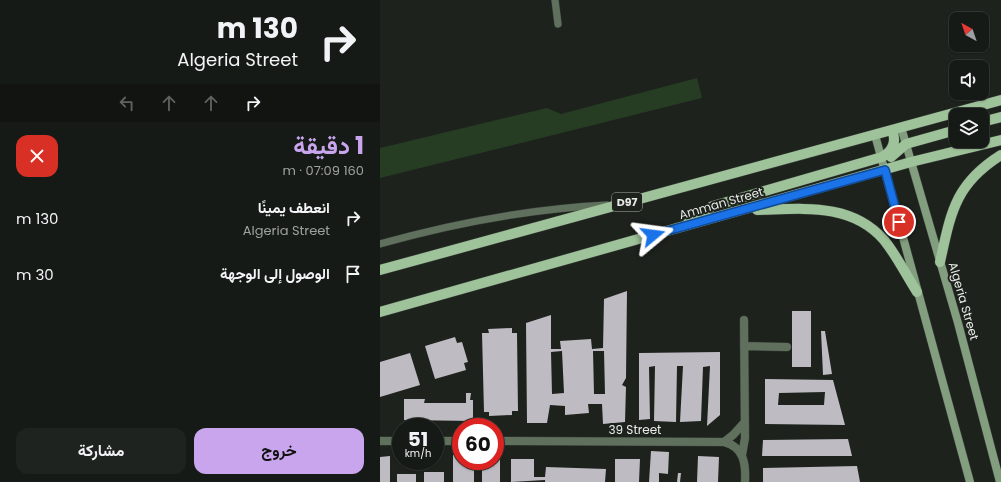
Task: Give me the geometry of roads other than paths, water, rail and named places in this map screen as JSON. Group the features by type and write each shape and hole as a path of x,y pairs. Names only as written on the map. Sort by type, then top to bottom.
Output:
{"main road":[{"name":"Amman Street","path":"380,270 1001,100"},
{"path":"989,120 1001,117"},
{"name":"Algeria Street","path":"897,129 906,144 972,373 1000,482"},
{"path":"684,227 702,212 713,206 882,157 893,148 897,129"},
{"path":"885,170 890,158 906,144 949,132"},
{"path":"875,135 882,157 916,292 970,482"},
{"name":"Amman Street","path":"380,312 911,162 1001,140"},
{"path":"940,262 948,223 959,196 974,175 984,166 1001,155"},
{"path":"743,210 822,209 835,211 858,220 884,240 916,292"}],"street":[{"path":"742,455 745,438 744,320"},
{"path":"744,346 787,347"},
{"path":"724,442 744,423"},
{"name":"39 Street","path":"504,441 724,442"},
{"path":"380,442 392,442"},
{"path":"724,442 735,446 742,455 746,466 746,482"}],"lane":[{"path":"555,0 558,24"},
{"path":"380,244 486,218 556,208 617,204"}]}
